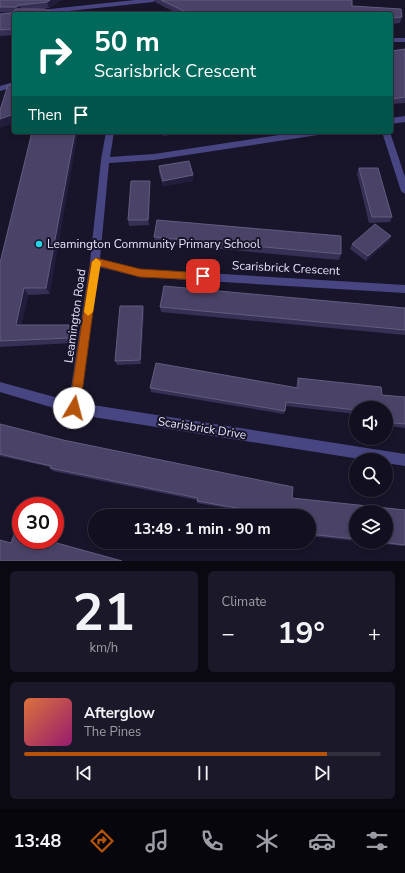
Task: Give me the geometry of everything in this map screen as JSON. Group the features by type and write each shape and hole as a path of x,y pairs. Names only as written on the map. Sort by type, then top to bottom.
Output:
{"street":[{"path":"35,12 94,3 153,0"},
{"path":"393,40 405,40"},
{"path":"0,89 12,85"},
{"path":"393,121 405,119"},
{"name":"Leamington Road","path":"74,408 96,262 110,134"},
{"path":"106,160 154,156 304,134"},
{"path":"387,134 405,190"},
{"name":"Scarisbrick Crescent","path":"96,262 140,273 405,288"},
{"name":"Scarisbrick Drive","path":"0,387 74,408 405,460"}],"building":[{"path":"0,0 50,0 47,2 20,5 16,7 0,7"},
{"path":"161,0 352,0 352,6 401,9 402,17 393,18 393,12 186,12"},
{"path":"16,9 44,9 52,12 13,12"},
{"path":"12,13 12,29 0,30 0,14"},
{"path":"405,49 405,97 393,99 393,51"},
{"path":"8,85 12,85 12,115 0,119 0,110"},
{"path":"32,134 75,134 46,288 24,288 16,325 69,325 69,338 0,341 0,263"},
{"path":"189,161 193,175 163,181 159,166"},
{"path":"359,168 378,168 392,217 372,217"},
{"path":"131,181 150,181 148,220 128,220"},
{"path":"157,220 341,236 341,254 154,237"},
{"path":"375,224 391,236 368,256 352,244"},
{"path":"164,286 405,308 405,330 160,307"},
{"path":"120,306 143,306 140,360 115,361"},
{"path":"156,363 298,388 298,378 381,387 382,395 405,397 405,424 394,423 393,401 349,401 349,409 286,402 285,411 150,388"},
{"path":"0,424 63,440 293,487 292,498 358,505 349,505 349,538 316,535 316,509 243,509 197,501 198,498 50,468 51,466 0,454"},
{"path":"393,509 405,510 405,545 393,544"},
{"path":"0,540 11,543 12,540 12,549 64,549 64,545 122,561 0,561"}],"slow traffic":[{"path":"88,312 96,262"}],"place":[{"name":"Leamington Community Primary School","path":"39,244"}],"route":[{"path":"74,408 96,262 140,273 203,276"}]}
